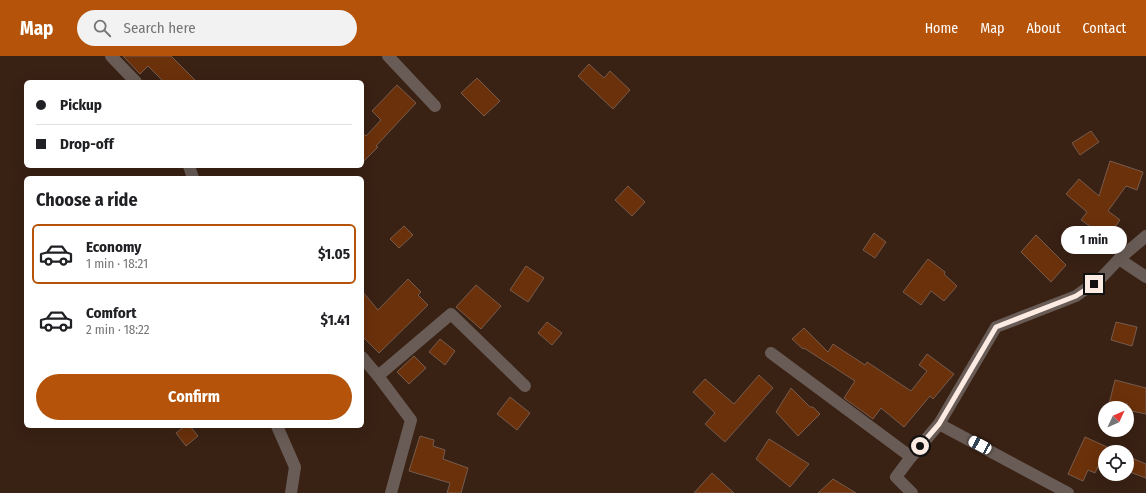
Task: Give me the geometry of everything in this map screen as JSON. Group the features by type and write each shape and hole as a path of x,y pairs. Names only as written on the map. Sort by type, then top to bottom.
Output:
{"street":[{"path":"111,56 134,80"},
{"path":"388,56 435,106"},
{"path":"912,493 896,477 939,424 996,327 1076,296 1102,277 1119,259 1146,236"},
{"path":"1119,259 1146,277"},
{"path":"378,376 451,314 525,386"},
{"path":"771,353 911,457"},
{"path":"364,359 411,420 391,493"},
{"path":"939,424 1068,493"},
{"path":"278,428 295,467 291,493"}],"building":[{"path":"123,56 171,56 195,80 162,80 148,66 140,74"},
{"path":"589,64 604,78 610,71 630,90 613,109 578,76"},
{"path":"477,78 500,101 484,116 461,93"},
{"path":"397,85 416,103 364,161 364,134 366,136 381,120 372,111"},
{"path":"1091,131 1099,142 1080,155 1072,143"},
{"path":"1110,161 1143,172 1137,190 1126,186 1108,211 1120,220 1107,238 1081,220 1087,212 1066,194 1079,179 1099,196"},
{"path":"628,186 645,202 632,216 615,200"},
{"path":"404,226 413,235 399,248 390,239"},
{"path":"874,233 886,242 875,258 863,250"},
{"path":"1036,235 1066,265 1051,282 1021,252"},
{"path":"928,259 945,272 944,274 957,286 944,301 931,291 921,305 903,292"},
{"path":"526,266 544,278 528,302 510,290"},
{"path":"408,279 421,292 418,295 428,305 379,353 364,338 364,293 378,310"},
{"path":"476,285 501,306 481,329 456,307"},
{"path":"547,322 562,333 552,345 538,333"},
{"path":"1116,322 1137,327 1132,346 1111,340"},
{"path":"804,328 828,352 833,344 865,365 867,362 911,391 927,371 919,365 927,354 954,374 933,399 930,396 904,427 881,408 873,419 844,398 855,381 804,348 803,349 792,339"},
{"path":"440,339 455,351 445,365 429,352"},
{"path":"414,356 426,368 409,384 397,372"},
{"path":"759,375 773,388 725,442 705,424 715,413 693,392 705,379 734,404"},
{"path":"1115,380 1146,388 1146,414 1134,411 1134,401 1110,401"},
{"path":"791,388 810,407 813,407 820,414 798,436 776,412"},
{"path":"510,397 530,413 517,430 497,414"},
{"path":"182,428 192,428 198,436 186,446 176,433"},
{"path":"420,436 434,440 433,446 445,450 443,459 468,468 461,493 447,493 450,483 409,471"},
{"path":"1085,437 1103,445 1098,445 1098,466 1095,473 1088,470 1083,481 1068,474"},
{"path":"769,439 809,464 790,487 756,459"},
{"path":"1134,459 1146,464 1146,478 1134,474"},
{"path":"712,473 734,493 694,493"},
{"path":"833,479 856,493 818,493"}],"route":[{"path":"920,446 939,424 996,327 1076,296 1094,284"}]}
